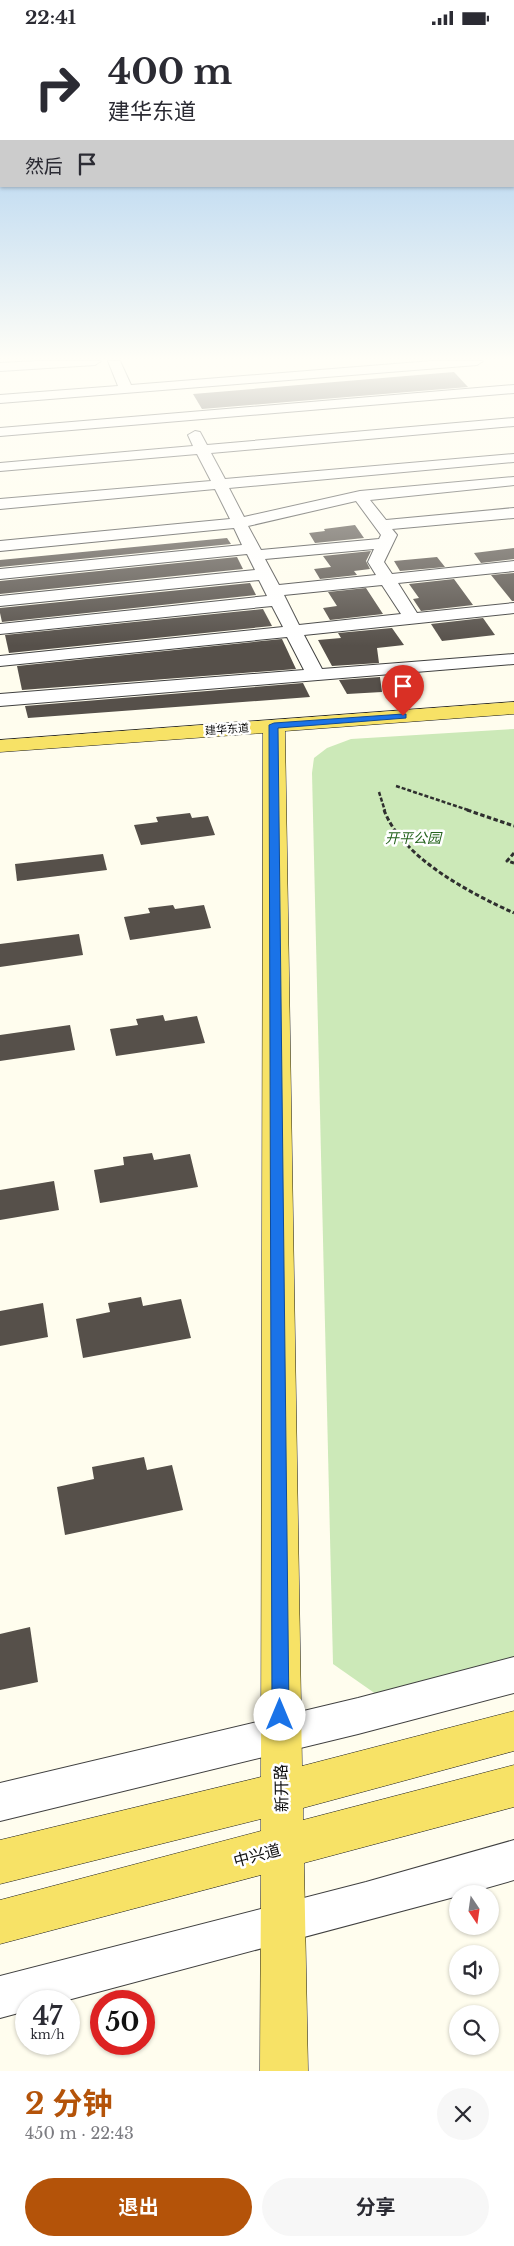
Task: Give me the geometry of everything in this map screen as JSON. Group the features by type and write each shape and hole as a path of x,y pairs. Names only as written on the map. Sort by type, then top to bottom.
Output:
{"main road":[{"name":"建华东道","path":"0,746 514,709"},
{"name":"新开路","path":"274,725 284,2071"},
{"path":"0,1862 281,1793 514,1731"},
{"name":"中兴道","path":"0,1922 282,1849 514,1786"}],"street":[{"path":"0,467 123,456"},
{"path":"206,456 315,673"},
{"path":"0,504 514,458"},
{"path":"356,472 366,495 389,535 376,562 412,618"},
{"path":"0,546 239,523 366,495 514,481"},
{"path":"382,525 514,513"},
{"path":"0,574 254,552 385,543"},
{"path":"0,629 275,595 387,579 514,566"},
{"path":"0,601 264,574"},
{"path":"0,700 293,631 514,608"},
{"path":"0,661 315,673 514,659"},
{"path":"0,1802 281,1735 514,1675"},
{"path":"0,1997 514,1860"}],"path":[{"path":"396,787 514,826"},
{"path":"379,792 390,824 407,845 460,885 514,913"},
{"path":"514,853 507,861 514,863"}],"green space":[{"name":"开平公园","path":"514,729 514,1683 403,1713 333,1664 312,773 314,758 327,748 351,739"}],"building":[{"path":"355,525 364,538 315,543 309,533 325,531 324,529"},
{"path":"227,538 231,544 0,567 0,560"},
{"path":"514,548 514,559 481,563 474,553"},
{"path":"371,551 366,561 370,569 354,571 357,575 320,579 314,569 331,567 323,556"},
{"path":"237,557 243,569 0,594 0,581"},
{"path":"437,557 445,567 400,571 394,561"},
{"path":"514,573 514,601 512,601 491,575"},
{"path":"454,579 473,605 421,611 413,599 419,598 409,584"},
{"path":"250,583 256,595 2,622 0,613 0,608"},
{"path":"366,588 383,614 330,620 323,608 337,606 328,592"},
{"path":"263,609 272,626 9,653 5,635"},
{"path":"483,618 495,635 442,641 431,624"},
{"path":"392,628 404,645 377,648 379,663 332,666 318,640 341,638 338,633"},
{"path":"282,639 296,669 22,690 17,666"},
{"path":"380,677 382,692 347,694 339,680"},
{"path":"303,683 310,697 28,718 25,706"},
{"path":"190,813 192,818 208,816 215,835 141,845 134,825 158,822 156,817"},
{"path":"103,854 107,870 17,881 15,864"},
{"path":"173,905 175,909 204,905 211,928 130,940 124,917 150,913 148,908"},
{"path":"79,934 83,955 0,967 0,944"},
{"path":"163,1015 165,1021 197,1016 205,1043 116,1056 110,1029 138,1025 136,1019"},
{"path":"70,1025 75,1050 0,1061 0,1035"},
{"path":"152,1153 154,1160 190,1154 198,1187 100,1203 94,1170 124,1165 123,1157"},
{"path":"54,1181 59,1210 0,1220 0,1190"},
{"path":"141,1297 143,1306 181,1299 191,1338 83,1358 76,1319 110,1312 108,1303"},
{"path":"43,1303 48,1337 0,1346 0,1311"},
{"path":"144,1457 147,1470 172,1465 183,1510 65,1535 57,1487 94,1479 92,1467"},
{"path":"30,1627 38,1682 0,1690 0,1634"}],"route":[{"path":"280,1715 274,725 403,716"}]}
